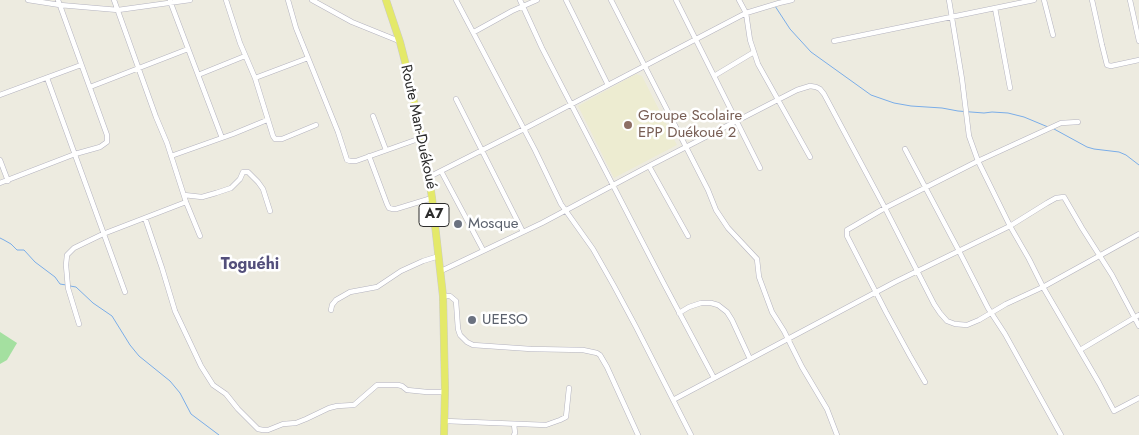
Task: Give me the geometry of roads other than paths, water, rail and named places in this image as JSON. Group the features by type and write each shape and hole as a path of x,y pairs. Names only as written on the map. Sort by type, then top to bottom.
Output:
{"main road":[{"name":"Route Man-Duékoué","path":"386,0 410,81 432,198 443,296 444,435"}],"street":[{"path":"28,0 118,10 170,1 190,0"},
{"path":"114,0 172,156 186,202 200,236"},
{"path":"226,0 245,56 255,78 273,136 282,139 316,125"},
{"path":"288,0 296,28 347,160 352,161 369,156 421,138"},
{"path":"312,0 352,22 400,42"},
{"path":"456,0 565,211 593,249 604,268 636,326 691,435"},
{"path":"520,0 542,48 714,378"},
{"path":"474,32 537,0"},
{"path":"566,0 608,85"},
{"path":"612,0 722,219 757,259 758,277 772,312 827,409 837,435"},
{"path":"676,0 760,168"},
{"path":"739,0 746,13 750,40 758,64 810,157"},
{"path":"429,177 524,130 746,13 792,0"},
{"path":"949,0 969,136 978,161 1043,287 1114,411 1139,398"},
{"path":"834,42 1034,0"},
{"path":"1044,0 1053,35"},
{"path":"1092,0 1107,65 1111,66 1139,60"},
{"path":"1130,0 1139,41"},
{"path":"170,1 222,138"},
{"path":"0,183 75,154 100,147 107,142 107,136 59,3"},
{"path":"995,8 1010,88"},
{"path":"90,87 188,49"},
{"path":"714,76 754,52"},
{"path":"198,74 245,56"},
{"path":"255,78 308,58"},
{"path":"0,95 81,65"},
{"path":"47,78 125,292"},
{"path":"441,271 565,211 805,87 814,86 820,90 886,208 934,304 947,321 967,325 979,320 1139,234"},
{"path":"456,99 523,232"},
{"path":"373,116 386,150"},
{"path":"172,156 267,120"},
{"path":"925,382 846,232 853,226 925,187 978,161 1060,123 1078,122"},
{"path":"905,149 991,313 1005,334 1062,435"},
{"path":"369,156 389,208 396,209 432,198"},
{"path":"0,160 8,181"},
{"path":"649,166 688,236"},
{"path":"441,171 484,250"},
{"path":"184,195 202,197 231,188 240,179 243,172 248,172 263,190 270,211"},
{"path":"673,400 1010,226 1056,198 1064,197 1137,316 1139,326"},
{"path":"79,324 68,288 67,255 74,248 103,234 186,202"},
{"path":"146,218 175,311 202,366 215,387 226,394 258,429 268,430 285,423 296,423 328,408 354,405 377,386 399,385 407,390 445,392"},
{"path":"331,310 336,300 350,292 377,287 401,271 439,256"},
{"path":"443,296 450,296 456,301 460,335 466,342 473,345 584,350 600,355 638,435"},
{"path":"679,313 688,307 701,303 711,302 718,305 727,312 732,320 750,359"},
{"path":"1080,350 1137,316"},
{"path":"445,421 546,425 566,417 569,388"},
{"path":"514,424 514,435"}],"waterway":[{"path":"775,6 790,29 811,52 871,95 894,103 911,106 984,113 1008,113 1024,117 1048,127"},
{"path":"1054,129 1087,147 1119,152 1139,165"},
{"path":"0,238 17,250 24,250 35,262 55,277 60,284 66,285"},
{"path":"70,286 76,287 93,303 112,316 139,356 170,381 180,393 191,414 219,435"}],"place":[{"name":"Groupe Scolaire EPP Duékoué 2","path":"628,125"},
{"name":"Mosque","path":"458,224"},
{"name":"UEESO","path":"472,320"}],"district":[{"name":"Toguéhi","path":"250,265"}]}
